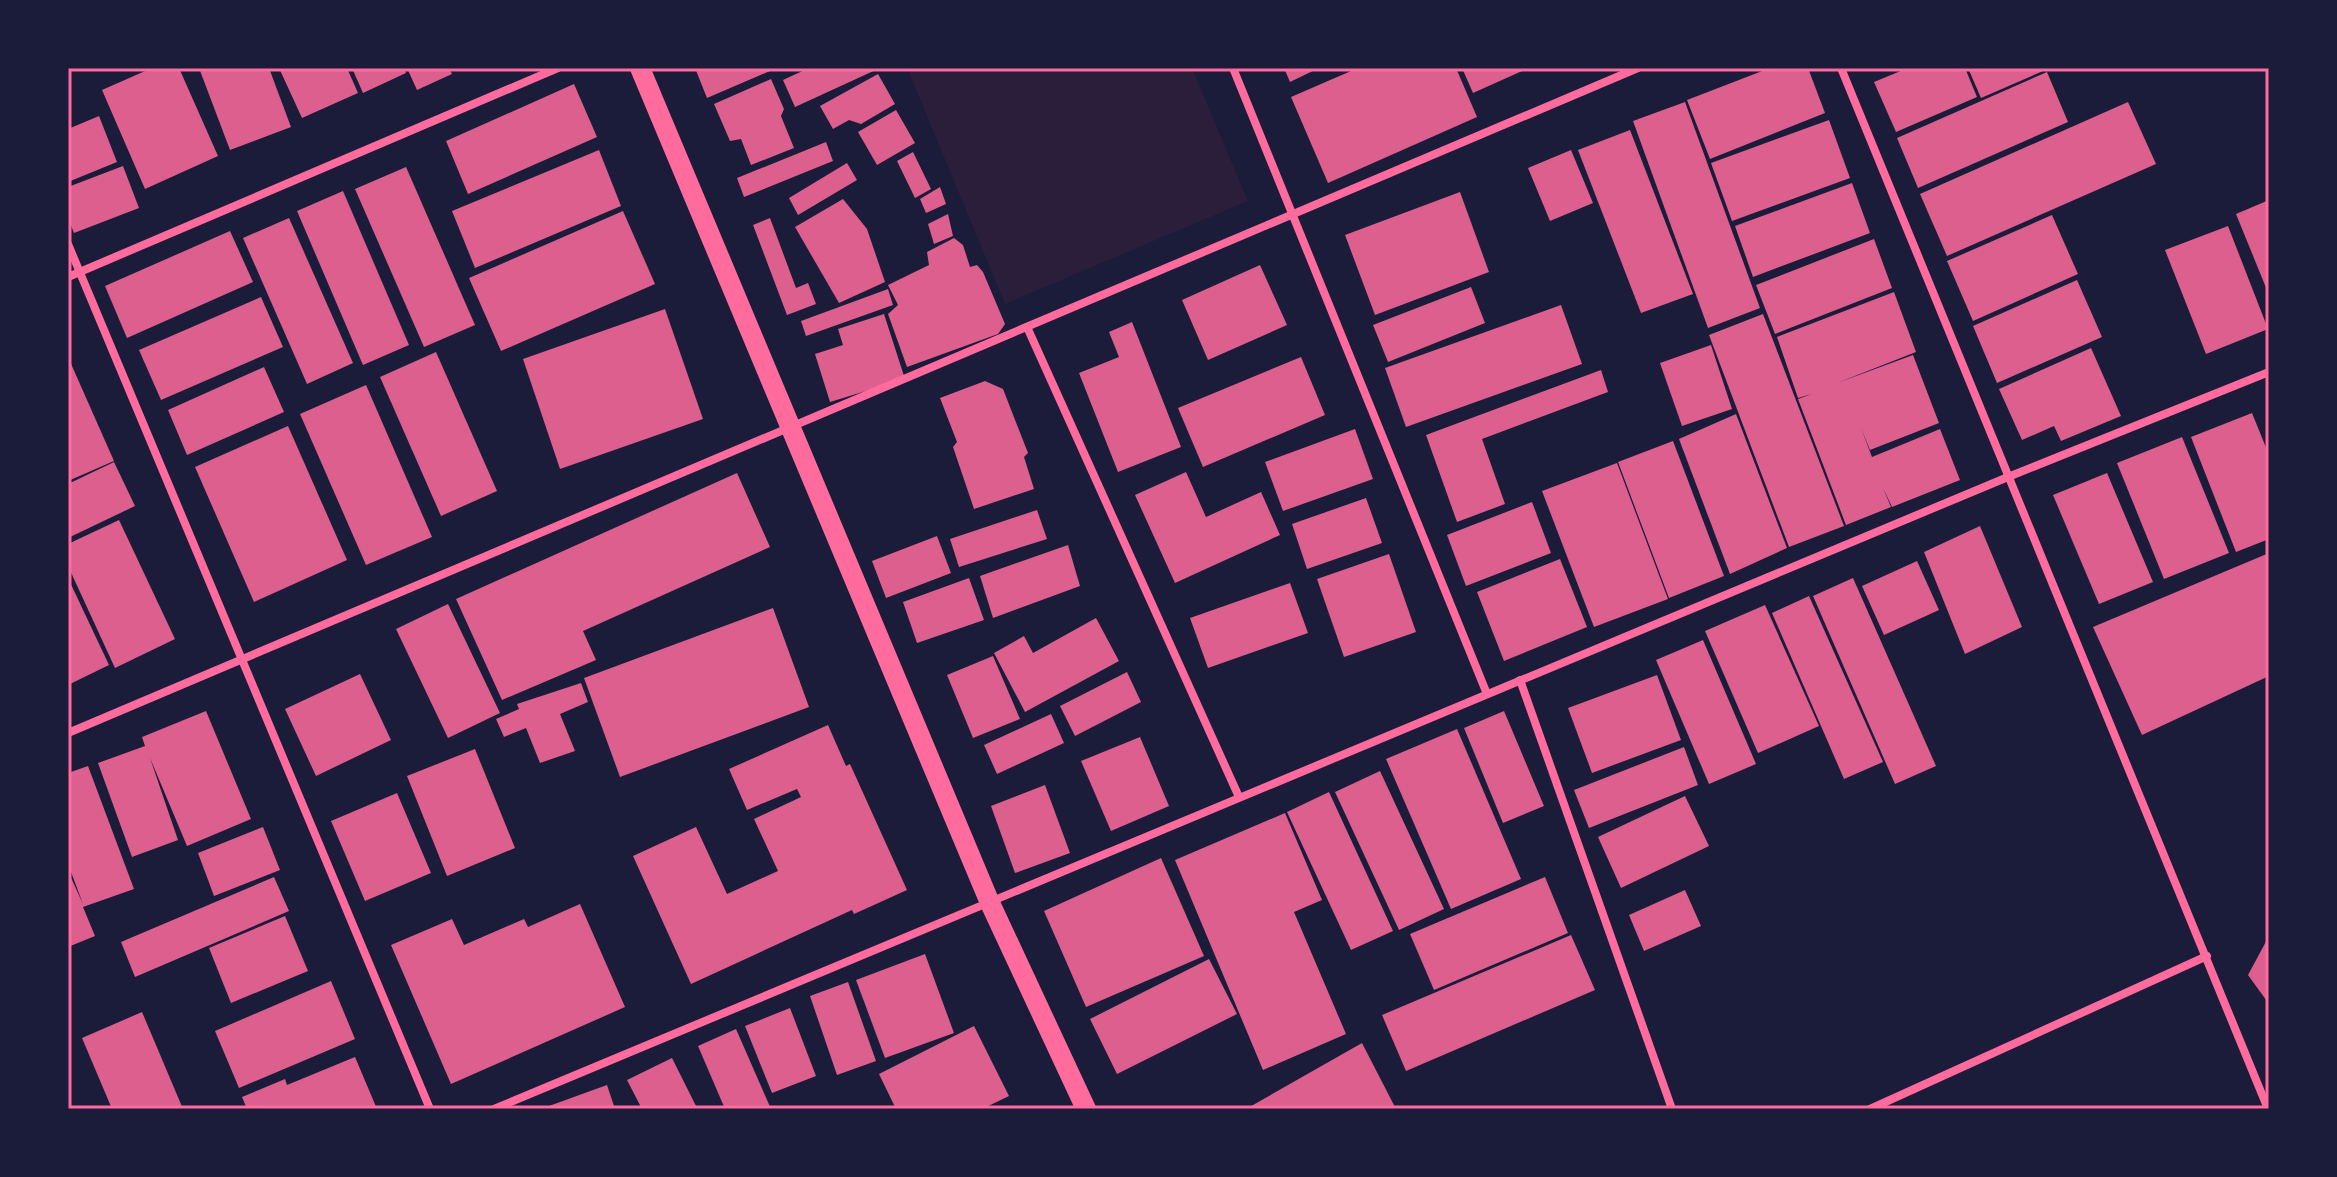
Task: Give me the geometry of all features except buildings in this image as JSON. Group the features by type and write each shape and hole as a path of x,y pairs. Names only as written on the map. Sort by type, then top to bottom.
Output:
{"main road":[{"path":"640,68 990,903 1086,1109"}],"street":[{"path":"68,277 558,68"},
{"path":"1233,68 1487,694"},
{"path":"68,733 1638,68"},
{"path":"1841,68 2268,1109"},
{"path":"68,244 430,1109"},
{"path":"1027,327 1239,797"},
{"path":"494,1109 2008,477 2269,372"},
{"path":"1520,680 1672,1109"},
{"path":"1870,1109 2207,956"}],"shaded area":[{"path":"907,68 1192,68 1248,201 1005,304"}]}
